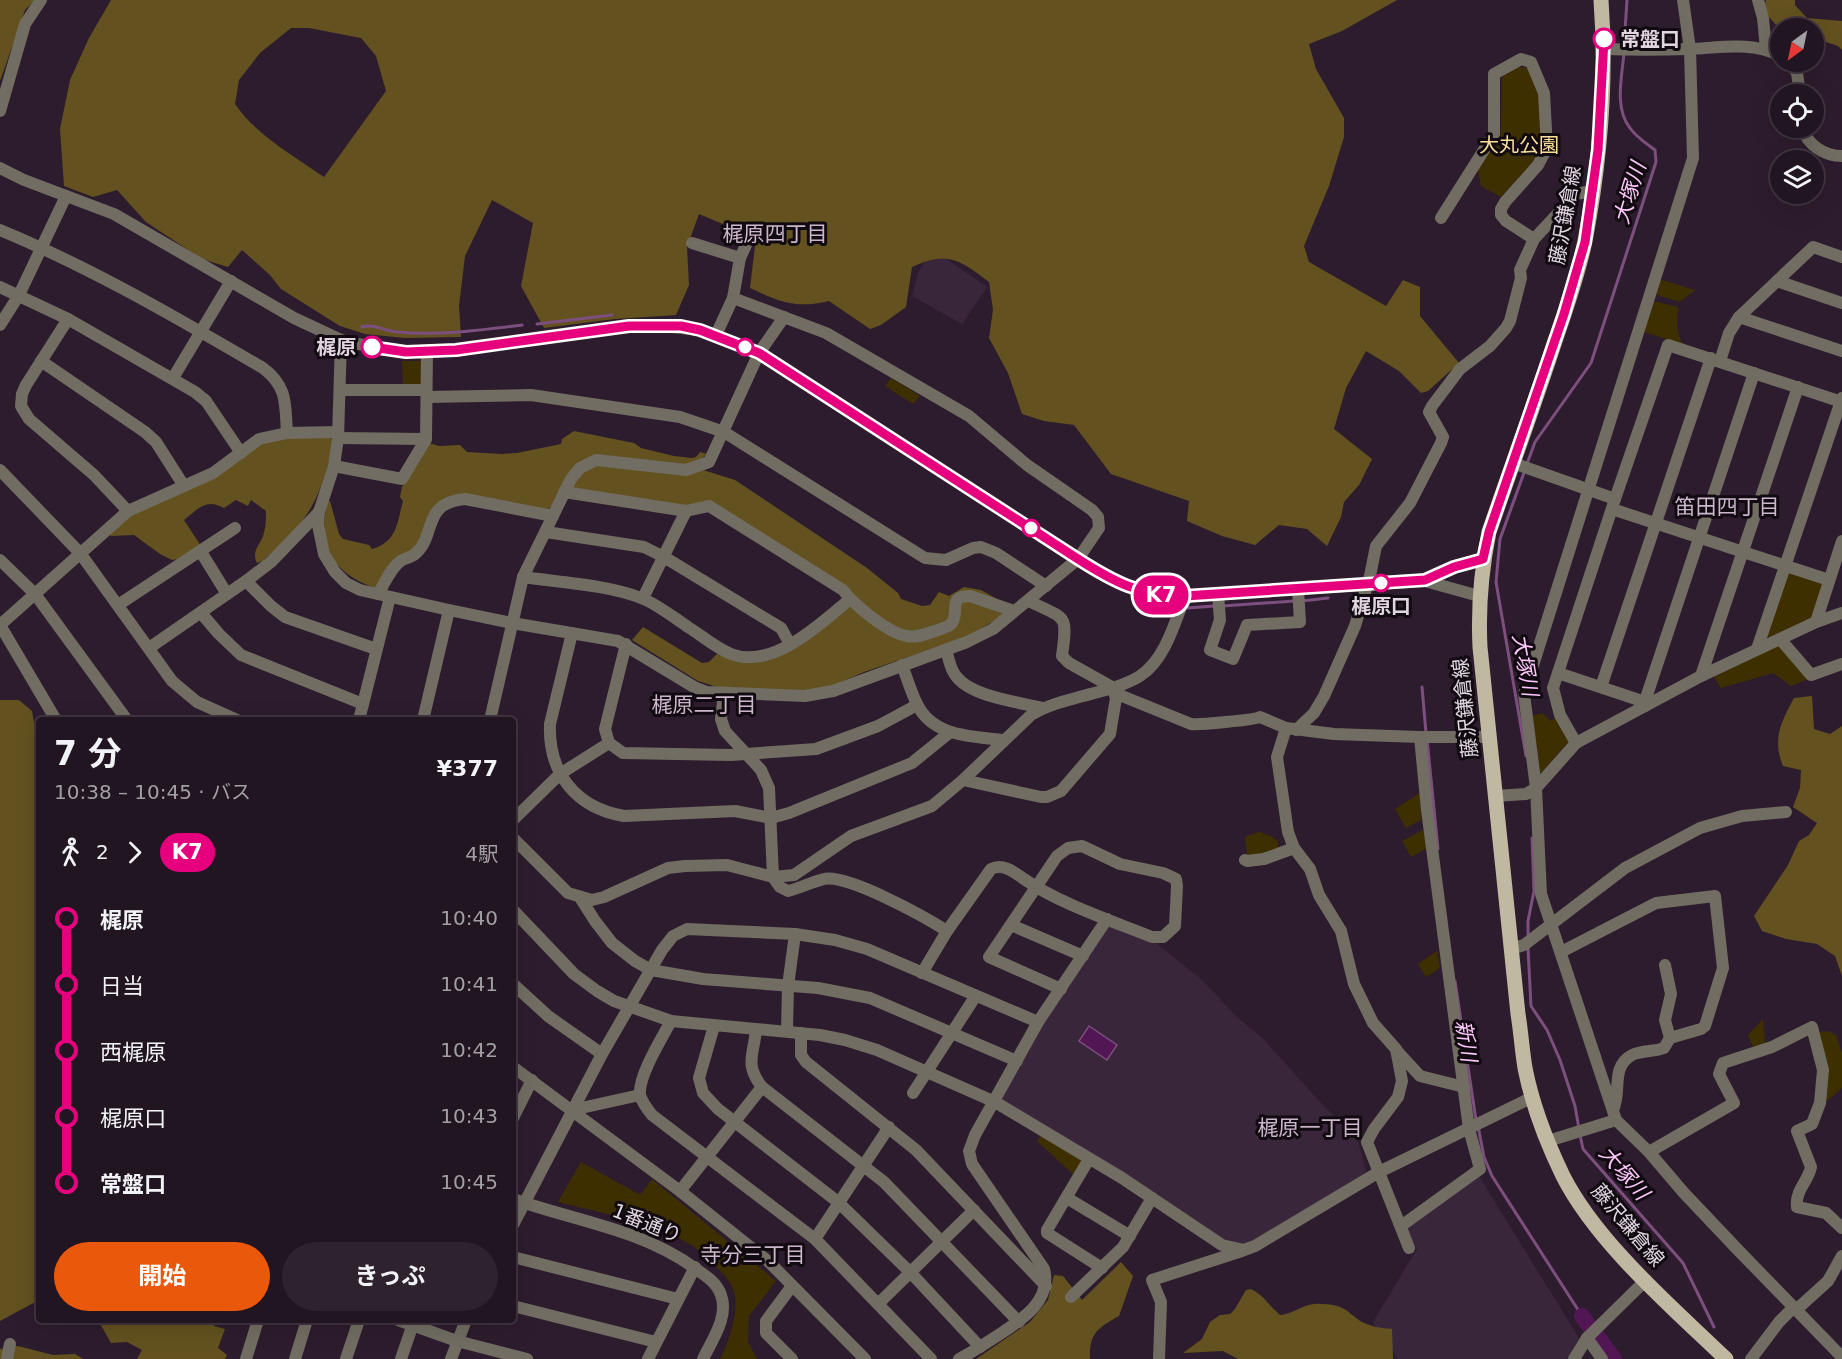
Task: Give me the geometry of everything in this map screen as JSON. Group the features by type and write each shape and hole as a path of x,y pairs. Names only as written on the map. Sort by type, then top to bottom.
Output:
{"main road":[{"name":"藤沢鎌倉線","path":"1601,0 1604,49 1598,150 1585,242 1571,293 1489,532 1479,596 1479,647 1526,1070 1548,1141 1563,1176 1588,1216 1646,1280 1726,1359"}],"street":[{"path":"0,111 25,24 41,0"},
{"path":"1683,0 1690,49 1693,158 1524,694 1536,788 1542,894 1614,1115 1794,1309 1842,1357"},
{"path":"1758,0 1766,49"},
{"path":"1604,49 1737,47 1770,51"},
{"path":"1441,218 1494,134 1494,74 1521,58 1531,62 1544,93 1547,148 1538,165 1505,202 1501,215 1506,221 1534,239"},
{"path":"1807,138 1818,149 1842,156"},
{"path":"0,168 114,214 294,318 341,340 406,352 456,350 629,326 681,326 716,335 759,353 1078,559 1112,580 1134,589 1164,596 1185,596 1425,580 1454,567 1483,559"},
{"path":"1464,1087 1420,1077 1373,1023 1354,984 1341,931 1318,895 1310,869 1294,848 1286,824 1277,757 1291,729 1314,712 1324,696 1355,626 1370,576 1376,546 1410,503 1443,437 1429,412 1460,369 1490,346 1506,328 1510,321 1521,278 1520,270 1534,239 1576,194 1592,191"},
{"path":"0,324 19,295 66,196"},
{"path":"0,230 102,277 273,375 280,384 285,399 287,433"},
{"path":"692,243 740,258"},
{"path":"716,335 732,298 740,258 746,245"},
{"path":"1601,687 1656,523 1715,359 1729,333 1739,317 1813,247 1842,257"},
{"path":"173,378 231,281"},
{"path":"1777,281 1842,303"},
{"path":"0,287 68,319 173,378 206,401 241,453"},
{"path":"341,340 338,435 334,466 319,512 319,534 324,554 335,572 346,583 360,590 512,623 618,640 694,687 707,692 806,696 833,691 946,650 993,628 1078,559 1099,528 1098,517 1092,510 1027,465 969,416 826,333 732,298"},
{"path":"491,717 523,577 571,479 580,468 596,460 686,470 709,462 759,353 784,317"},
{"path":"1739,317 1842,351"},
{"path":"68,319 22,394 21,406 25,413 94,475 128,511"},
{"path":"1576,743 1560,715 1553,688 1668,345 1842,401 1757,649"},
{"path":"334,466 402,479 426,439 427,351"},
{"path":"41,361 145,432 156,442 184,486"},
{"path":"1645,704 1754,373"},
{"path":"1701,676 1798,387"},
{"path":"340,390 531,395 680,417 724,432 925,558 946,560 973,548 981,547 996,552 1046,586"},
{"path":"54,717 0,625 128,511 213,473 259,439 287,433 426,439"},
{"path":"1512,463 1588,490 1656,523 1829,580"},
{"path":"0,470 80,553 165,672 188,696 230,717"},
{"path":"564,492 686,511 709,506 843,590 850,599 892,631 905,636 922,636 947,627 952,623 956,602 964,596 1014,611"},
{"path":"360,717 376,649 384,596 393,569 401,561 415,554 422,545 433,518 440,508 452,500 465,499 553,516"},
{"path":"643,598 686,511"},
{"path":"149,648 271,562 319,512"},
{"path":"118,605 235,528"},
{"path":"546,532 644,547 780,628 790,644"},
{"path":"1816,622 1842,541"},
{"path":"201,552 227,594"},
{"path":"0,560 35,594 125,717"},
{"path":"523,577 625,592 643,598 730,654 758,657 790,644 813,631 850,599"},
{"path":"1425,580 1479,596"},
{"path":"246,581 278,612 294,622 376,649"},
{"path":"1218,594 1220,620 1210,650 1233,659 1247,626 1300,622 1298,589"},
{"path":"516,841 568,893 581,899 592,900 603,897 668,868 685,866 728,865 773,877 794,875 851,836 932,806 963,780 1002,740 1031,715 1043,708 1112,687 1141,675 1155,661 1166,642 1185,596"},
{"path":"1029,601 1062,618 1066,625 1062,656 1068,663 1112,687 1122,696 1191,724 1252,720 1260,717 1291,729 1334,734 1488,737"},
{"path":"424,717 449,610"},
{"path":"201,612 219,634 241,655 363,704"},
{"path":"1495,796 1526,794 1536,788 1576,743 1701,676 1816,622 1842,613"},
{"path":"572,633 550,724 551,747 560,774 579,797 592,806 612,814 624,816 735,811 771,818 789,813 912,763 949,733"},
{"path":"1780,639 1811,675 1842,664"},
{"path":"626,644 605,729 609,743 623,753 748,754 816,748 878,726 917,705"},
{"path":"946,650 956,677 971,689 1043,708"},
{"path":"902,665 917,705 931,721 949,733 1002,740"},
{"path":"1558,673 1645,704"},
{"path":"963,780 1041,797 1055,794 1065,786 1110,734 1116,698 1112,687"},
{"path":"724,694 721,719 725,731 761,770 769,788 773,877 780,887 788,891 824,879 840,879 937,924 947,931"},
{"path":"1401,1226 1480,1169 1469,1129 1427,810 1420,737"},
{"path":"516,817 560,774 609,743"},
{"path":"1511,949 1524,945 1625,868 1700,828 1743,816 1786,812"},
{"path":"922,973 947,931 994,867 1003,867 1036,887 1152,937 1163,937 1175,926 1176,879 1163,873 1130,867 1088,848 1075,846 1062,851 1057,856 1036,887 1011,925 989,957 1061,989"},
{"path":"1245,860 1264,859 1294,848"},
{"path":"1561,952 1656,903 1715,896 1723,968 1705,1026 1670,1038"},
{"path":"581,899 612,943 651,970 703,979 818,988 870,998 1017,1061"},
{"path":"516,913 574,974 597,991 629,1008 671,1021 787,1031 846,1040 877,1050 995,1102 1152,1198 1222,1245 1244,1250"},
{"path":"959,1359 1019,1322 1033,1309 1046,1286 1047,1279 1038,1258 972,1164 969,1151 1038,1022 1107,919"},
{"path":"1011,925 1083,956"},
{"path":"518,1201 651,970 673,936 687,929 795,934 835,940 867,949 1038,1022"},
{"path":"787,1031 788,986 795,934"},
{"path":"1614,1115 1618,1072 1628,1058 1633,1054 1665,1048 1670,1038 1665,1020 1671,994 1665,965"},
{"path":"516,987 548,1016 602,1054"},
{"path":"914,1093 975,997"},
{"path":"671,1021 642,1082 640,1095 652,1115 815,1239 931,1359"},
{"path":"714,1026 699,1078 703,1094 718,1109 838,1202 910,1272 980,1347"},
{"path":"1649,1152 1734,1103 1719,1074 1723,1063 1772,1047 1812,1027 1823,1070 1820,1102 1812,1124 1797,1131 1811,1167 1797,1195 1797,1207 1826,1213 1842,1228"},
{"path":"756,1029 750,1064 754,1077 762,1087 884,1182 1019,1322"},
{"path":"801,1033 801,1055 806,1062 916,1150 1046,1286"},
{"path":"1396,1049 1402,1081 1401,1089 1367,1142 1409,1248"},
{"path":"516,1069 680,1191 769,1262 865,1359"},
{"path":"516,1112 532,1080"},
{"path":"680,1191 762,1087"},
{"path":"572,1110 640,1095"},
{"path":"1159,1359 1161,1302 1152,1280 1256,1246 1378,1172 1533,1096"},
{"path":"1548,1141 1614,1115"},
{"path":"815,1239 889,1127"},
{"path":"1089,1159 1047,1233 1102,1268"},
{"path":"1066,1198 1130,1236"},
{"path":"1071,1297 1124,1247 1152,1198"},
{"name":"1番通り","path":"518,1201 644,1239 673,1252 712,1280 721,1295 723,1308 721,1324 703,1359"},
{"path":"878,1304 974,1210"},
{"path":"1751,1359 1779,1322 1828,1281 1842,1256"},
{"path":"516,1258 678,1299"},
{"path":"648,1359 694,1267"},
{"path":"1574,1359 1591,1334 1646,1280"},
{"path":"792,1286 766,1321 766,1333 792,1359"},
{"path":"516,1307 656,1342"},
{"path":"246,1359 257,1323"},
{"path":"295,1359 306,1323"},
{"path":"346,1359 358,1323"},
{"path":"401,1359 413,1323 457,1341 527,1359"},
{"path":"451,1359 465,1323"},
{"path":"1591,1334 1602,1359"},
{"path":"7,1359 10,1344"}],"shaded area":[{"path":"0,0 35,0 25,10 0,81"},
{"path":"111,0 1397,0 1342,31 1309,44 1316,69 1344,118 1344,137 1329,186 1304,246 1309,262 1386,306 1403,280 1420,287 1420,316 1459,363 1428,391 1421,393 1399,371 1366,351 1346,388 1334,429 1372,459 1359,485 1344,502 1341,517 1327,546 1307,529 1279,525 1255,545 1222,536 1187,521 1189,501 1111,474 1074,425 1044,421 1022,414 1008,373 989,338 993,310 989,282 961,263 945,258 912,267 906,307 881,325 870,329 829,301 807,304 788,303 750,288 756,238 699,214 687,247 689,285 676,315 615,319 544,328 521,286 533,223 492,200 465,256 459,306 461,337 405,338 365,334 340,326 281,289 270,275 242,250 228,267 202,259 146,222 117,190 93,197 64,186 60,129 70,80 89,38","holes":["291,28 309,28 361,38 376,56 386,91 324,177 264,135 235,104 239,80 260,53"]},
{"path":"1766,0 1795,0 1795,5 1807,18 1770,18 1765,5"},
{"path":"1824,19 1842,21 1842,50 1838,46 1824,41"},
{"path":"932,249 987,287 962,324 912,296 918,273"},
{"path":"574,431 634,443 641,448 674,456 692,458 700,452 707,454 699,461 688,465 599,455 547,511 452,498 420,541 376,588 349,575 331,556 324,531 328,501 330,501 339,534 343,539 369,545 372,549 387,542 397,524 403,501 400,497 402,487 429,443 439,446 460,445 467,452 517,453 561,444 562,439"},
{"path":"328,437 332,439 330,457 314,502 301,523 263,561 257,563 255,555 264,533 266,511 251,500 248,506 236,500 224,508 207,504 184,520 201,546 185,558 172,560 134,535 111,536 109,533 128,517 268,439"},
{"path":"597,464 703,470 735,480 867,568 898,593 901,599 922,606 930,605 939,592 949,596 964,587 981,590 1006,604 966,593 949,621 911,633 897,630 739,520 695,507 572,489 578,477"},
{"path":"966,600 1005,614 967,637 864,672 829,687 809,691 717,687 698,681 632,640 643,627 702,663 709,662 717,654 760,660 848,606 854,606 885,630 940,633 959,602"},
{"path":"1812,696 1814,729 1830,734 1842,726 1842,976 1835,956 1817,944 1786,939 1762,931 1754,916 1788,865 1799,841 1809,835 1817,823 1793,807 1800,788 1801,770 1783,766 1778,747 1782,723 1794,698"},
{"path":"0,700 19,700 32,711 36,736 36,1302 0,1321"},
{"path":"1113,924 1156,943 1202,980 1236,1016 1264,1040 1322,1104 1357,1138 1366,1170 1362,1178 1243,1247 1228,1244 1002,1100 1041,1025 1107,927"},
{"path":"1089,1026 1117,1045 1107,1060 1079,1041"},
{"path":"1479,1176 1579,1338 1567,1359 1398,1359 1373,1322 1417,1249 1406,1229"},
{"path":"1121,1262 1133,1276 1119,1316 1100,1328 1093,1337 1090,1359 976,1359 1030,1322 1048,1300 1054,1275 1063,1276 1082,1300"},
{"path":"1251,1289 1280,1315 1315,1304 1330,1305 1342,1308 1367,1324 1392,1329 1393,1359 1238,1359 1223,1351 1183,1353 1202,1339 1210,1322 1220,1315 1230,1314 1246,1290"},
{"path":"100,1323 214,1323 214,1326 225,1329 218,1348 227,1355 225,1359 137,1359 142,1350 127,1342 111,1343"},
{"path":"18,1346 53,1355 75,1354 83,1359 0,1359 0,1349"}],"green space":[{"name":"大丸公園","path":"1518,67 1528,68 1539,96 1542,149 1501,197 1481,186 1478,170 1501,133 1502,77"},
{"path":"1659,279 1695,290 1680,302 1657,295 1655,292"},
{"path":"1653,301 1678,307 1677,328 1682,344 1644,332"},
{"path":"402,361 424,361 421,386 403,385"},
{"path":"891,378 920,396 913,404 885,386"},
{"path":"1788,572 1824,580 1814,616 1770,638 1767,636"},
{"path":"1777,644 1810,678 1791,686 1773,673 1721,688 1714,677"},
{"path":"1542,713 1551,721 1557,716 1570,740 1540,774 1532,716"},
{"path":"1420,793 1421,820 1406,828 1395,809"},
{"path":"1423,830 1427,848 1411,857 1402,841"},
{"path":"1259,832 1278,841 1278,850 1251,857 1247,854 1245,839"},
{"path":"1437,951 1440,968 1426,977 1418,964"},
{"path":"1763,1019 1765,1044 1754,1049 1748,1035"},
{"path":"1828,1031 1836,1035 1842,1053 1842,1088 1823,1104 1817,1035"},
{"path":"1042,1135 1083,1160 1075,1176 1037,1141"},
{"path":"581,1162 640,1195 652,1179 776,1281 749,1316 748,1342 757,1359 720,1359 733,1324 735,1296 725,1275 696,1248 647,1225 558,1202"}],"waterway":[{"name":"大塚川","path":"1624,46 1627,0"},
{"name":"大塚川","path":"1527,464 1535,442 1591,363 1656,162 1655,150 1632,131 1622,111 1620,92 1624,53"},
{"path":"537,324 612,315"},
{"path":"362,327 370,326 397,332 444,333 522,325"},
{"name":"大塚川","path":"1525,470 1500,539 1496,582 1526,756"},
{"path":"1302,601 1328,598"},
{"path":"1222,606 1294,601"},
{"path":"1187,608 1214,606"},
{"name":"新川","path":"1422,687 1426,733"},
{"name":"新川","path":"1427,739 1438,849"},
{"name":"大塚川","path":"1528,938 1528,921 1534,891 1532,838"},
{"name":"大塚川","path":"1528,948 1531,1006 1547,1030 1560,1060 1575,1106 1579,1129"},
{"name":"新川","path":"1455,981 1476,1120"},
{"name":"新川","path":"1478,1126 1484,1157 1492,1176 1582,1316"},
{"name":"大塚川","path":"1580,1135 1583,1149 1683,1263 1714,1327"},
{"name":"新川","path":"1582,1316 1614,1359"}],"bus line":[{"name":"K7","path":"372,347 406,352 456,350 629,326 681,326 700,330 759,353 1078,559 1112,580 1134,589 1164,596 1185,596 1425,580 1442,571 1483,559 1489,532 1550,357 1585,242 1598,150 1604,39"}],"place":[{"name":"常盤口","path":"1604,39"},
{"name":"梶原","path":"372,347"},
{"name":"梶原口","path":"1381,583"}],"district":[{"name":"梶原四丁目","path":"775,234"},
{"name":"笛田四丁目","path":"1727,507"},
{"name":"梶原二丁目","path":"704,705"},
{"name":"梶原一丁目","path":"1310,1128"},
{"name":"寺分三丁目","path":"753,1255"}]}
